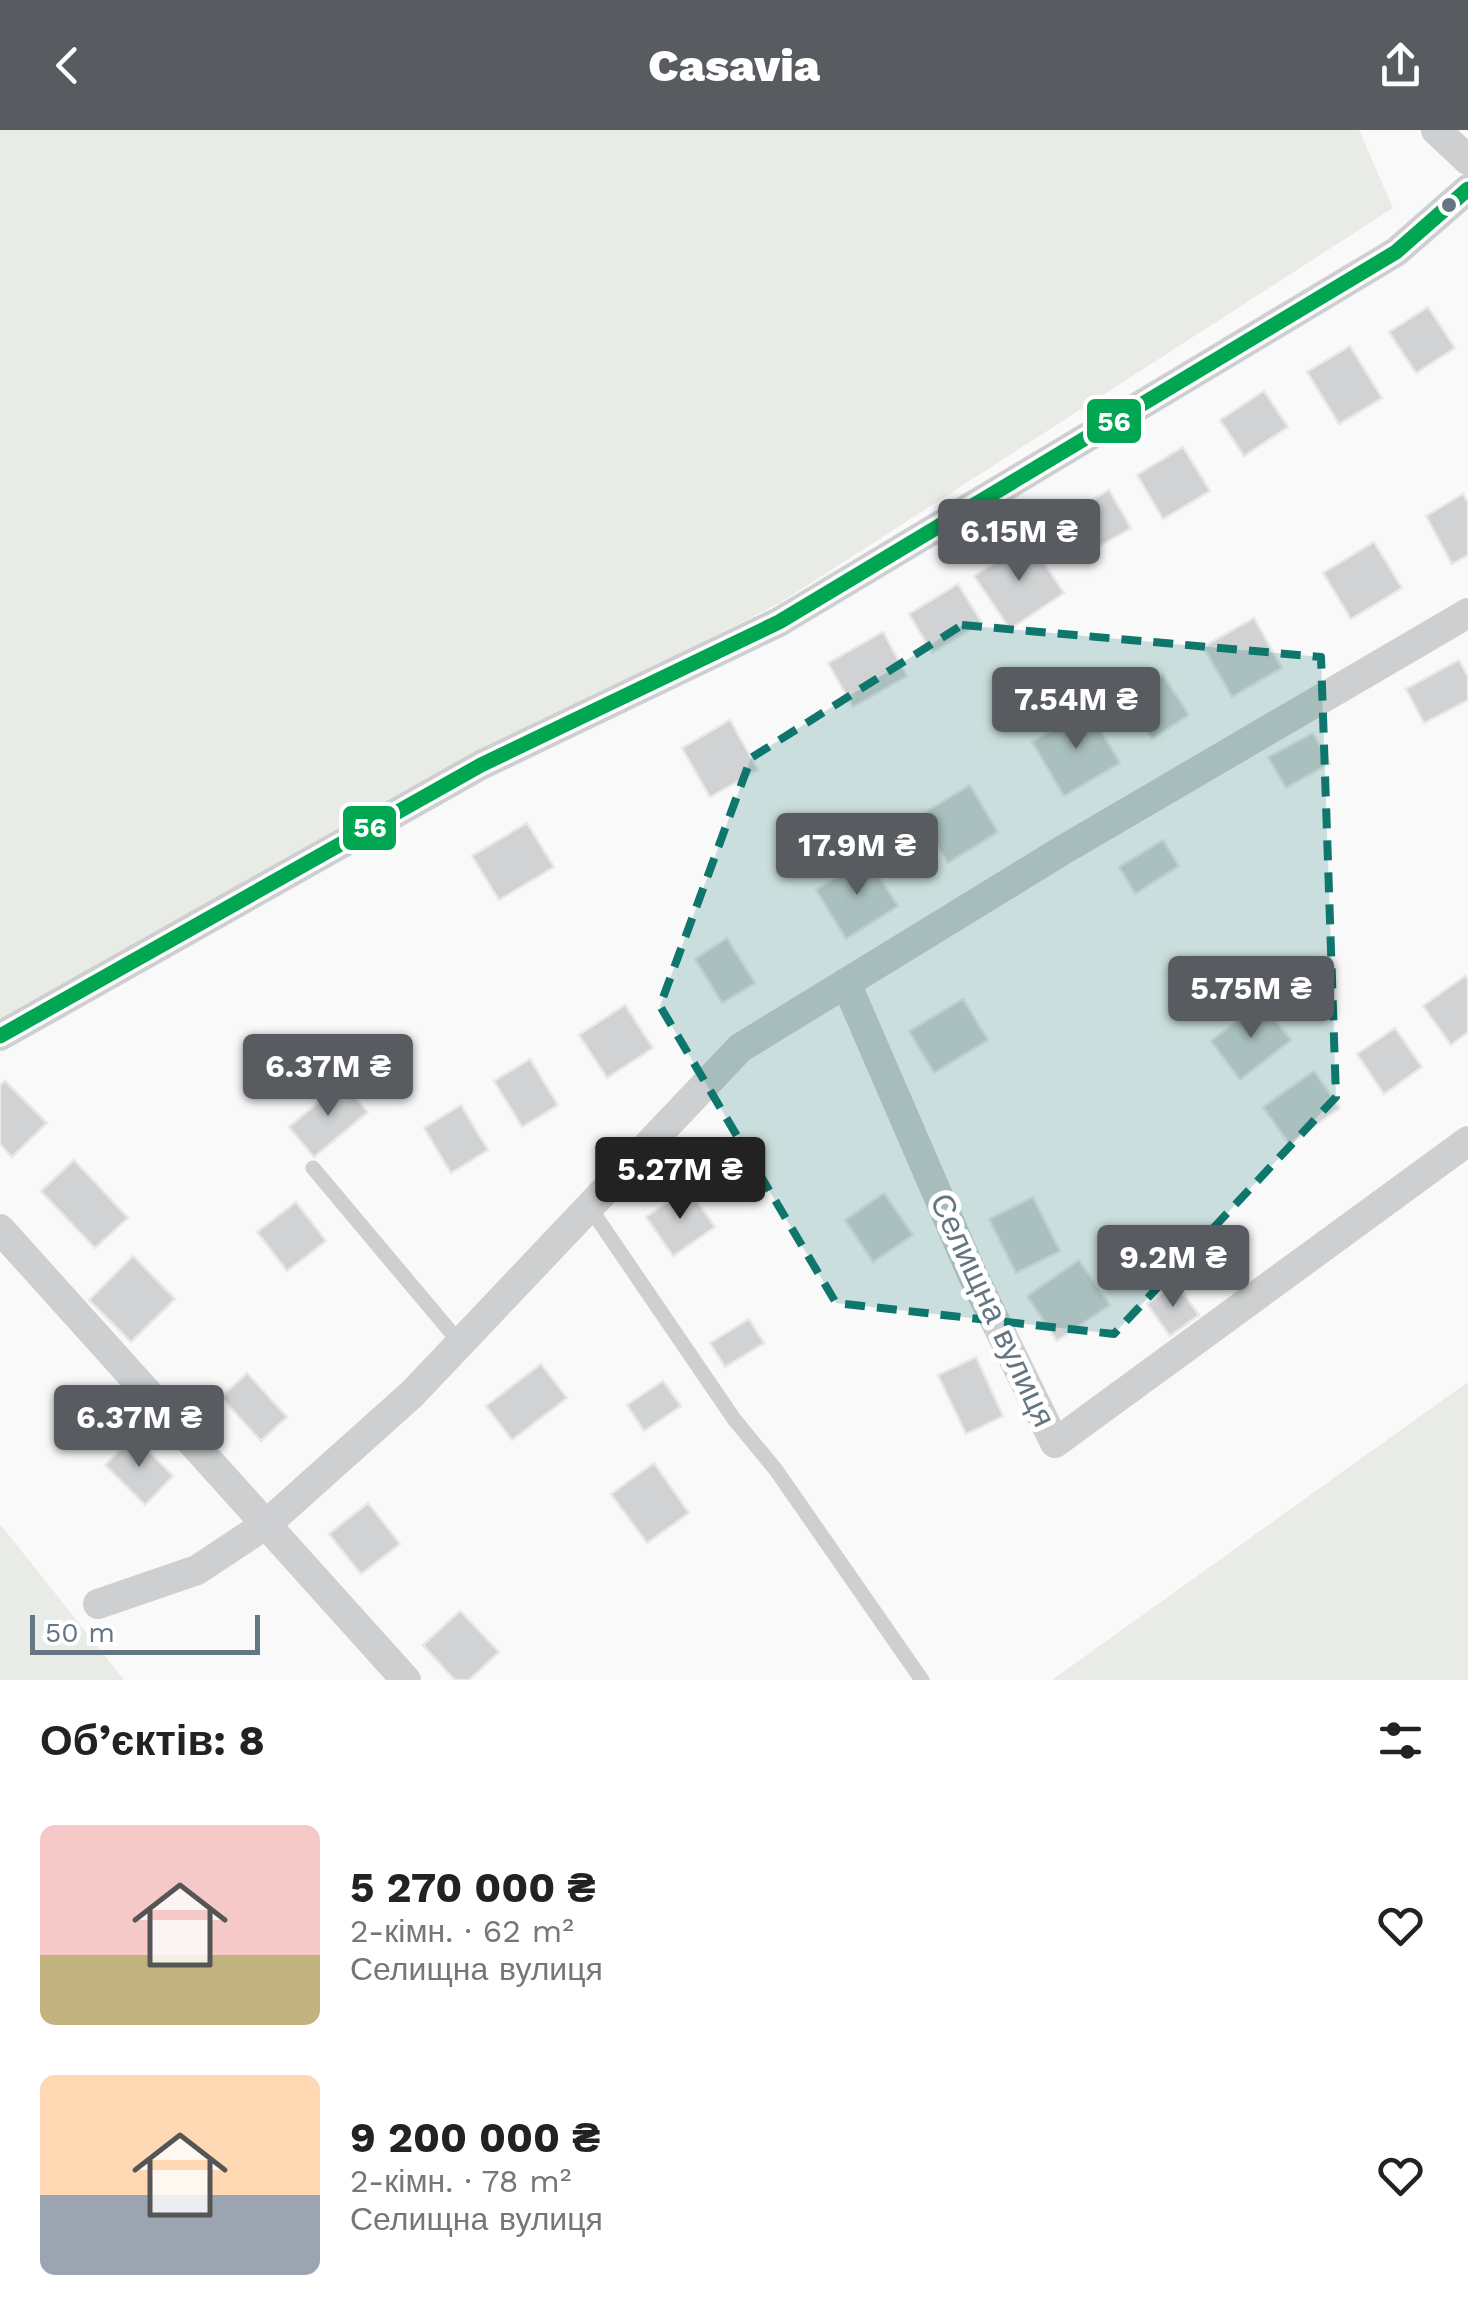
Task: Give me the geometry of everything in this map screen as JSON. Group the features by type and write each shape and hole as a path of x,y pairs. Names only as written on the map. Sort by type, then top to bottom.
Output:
{"street":[{"path":"1436,130 1468,160"},
{"path":"0,1036 481,765 780,622 1396,252 1468,189"},
{"path":"98,1604 197,1570 268,1523 412,1394 740,1048 1063,850 1468,613"},
{"name":"Селищна вулиця","path":"846,983 972,1274 1056,1443 1468,1140"},
{"path":"0,1229 406,1680"}],"lane":[{"path":"313,1168 460,1343"},
{"path":"588,1205 734,1419 776,1470 922,1680"}],"highlighted area":[{"path":"962,625 1321,657 1336,1097 1114,1334 836,1303 660,1006 751,758"}],"shaded area":[{"path":"0,130 1359,130 1393,208 780,603 353,819 0,1027"},
{"path":"1468,1382 1468,1680 1052,1680"},
{"path":"0,1524 124,1680 0,1680"}],"building":[{"path":"1428,307 1455,348 1416,373 1389,332"},
{"path":"1350,346 1382,398 1339,424 1307,372"},
{"path":"1264,391 1288,427 1244,456 1220,420"},
{"path":"1183,447 1210,491 1163,519 1137,475"},
{"path":"1109,490 1131,528 1084,555 1063,517"},
{"path":"1463,494 1468,503 1468,555 1452,564 1426,516"},
{"path":"1029,540 1064,593 1010,629 974,576"},
{"path":"1374,542 1402,588 1351,619 1323,573"},
{"path":"958,584 982,623 932,653 909,614"},
{"path":"1254,618 1282,668 1232,697 1203,647"},
{"path":"883,632 907,676 853,707 828,663"},
{"path":"1459,660 1468,677 1468,700 1424,723 1406,689"},
{"path":"1163,675 1189,715 1152,739 1126,699"},
{"path":"1088,709 1120,763 1064,796 1032,742"},
{"path":"730,720 758,770 710,797 682,748"},
{"path":"1313,733 1330,763 1286,788 1268,757"},
{"path":"970,785 998,832 948,863 919,816"},
{"path":"527,823 554,867 499,900 472,856"},
{"path":"1163,840 1179,866 1135,894 1119,867"},
{"path":"867,857 898,906 846,939 816,890"},
{"path":"727,938 755,983 722,1003 695,959"},
{"path":"1465,976 1468,1032 1451,1045 1423,1006"},
{"path":"963,999 988,1040 934,1073 909,1031"},
{"path":"1261,1002 1291,1040 1240,1080 1211,1041"},
{"path":"625,1005 653,1048 607,1078 579,1035"},
{"path":"1395,1028 1422,1067 1384,1094 1357,1054"},
{"path":"530,1059 558,1105 522,1127 494,1081"},
{"path":"1314,1071 1340,1108 1289,1144 1263,1107"},
{"path":"5,1081 47,1123 12,1157 0,1144 0,1085"},
{"path":"342,1082 368,1112 314,1157 289,1127"},
{"path":"461,1105 488,1150 451,1173 424,1128"},
{"path":"74,1160 128,1218 95,1248 41,1191"},
{"path":"688,1188 715,1227 673,1256 646,1217"},
{"path":"884,1193 913,1235 873,1262 845,1220"},
{"path":"1033,1197 1060,1251 1016,1273 989,1219"},
{"path":"296,1202 326,1241 287,1271 257,1232"},
{"path":"133,1256 175,1299 131,1342 89,1300"},
{"path":"1079,1260 1110,1305 1057,1341 1027,1296"},
{"path":"1176,1283 1199,1315 1170,1336 1147,1304"},
{"path":"749,1319 764,1343 725,1367 710,1343"},
{"path":"976,1357 1003,1416 966,1434 938,1375"},
{"path":"541,1364 567,1398 512,1440 486,1406"},
{"path":"247,1373 287,1417 261,1441 221,1397"},
{"path":"663,1381 681,1406 644,1431 627,1405"},
{"path":"134,1436 173,1476 145,1505 105,1465"},
{"path":"654,1463 689,1513 647,1543 611,1494"},
{"path":"368,1503 400,1544 361,1574 329,1534"},
{"path":"460,1611 499,1652 469,1680 455,1680 423,1645"}],"transit line":[{"name":"56","path":"0,1036 481,765 779,622 1396,252 1468,189"}]}
